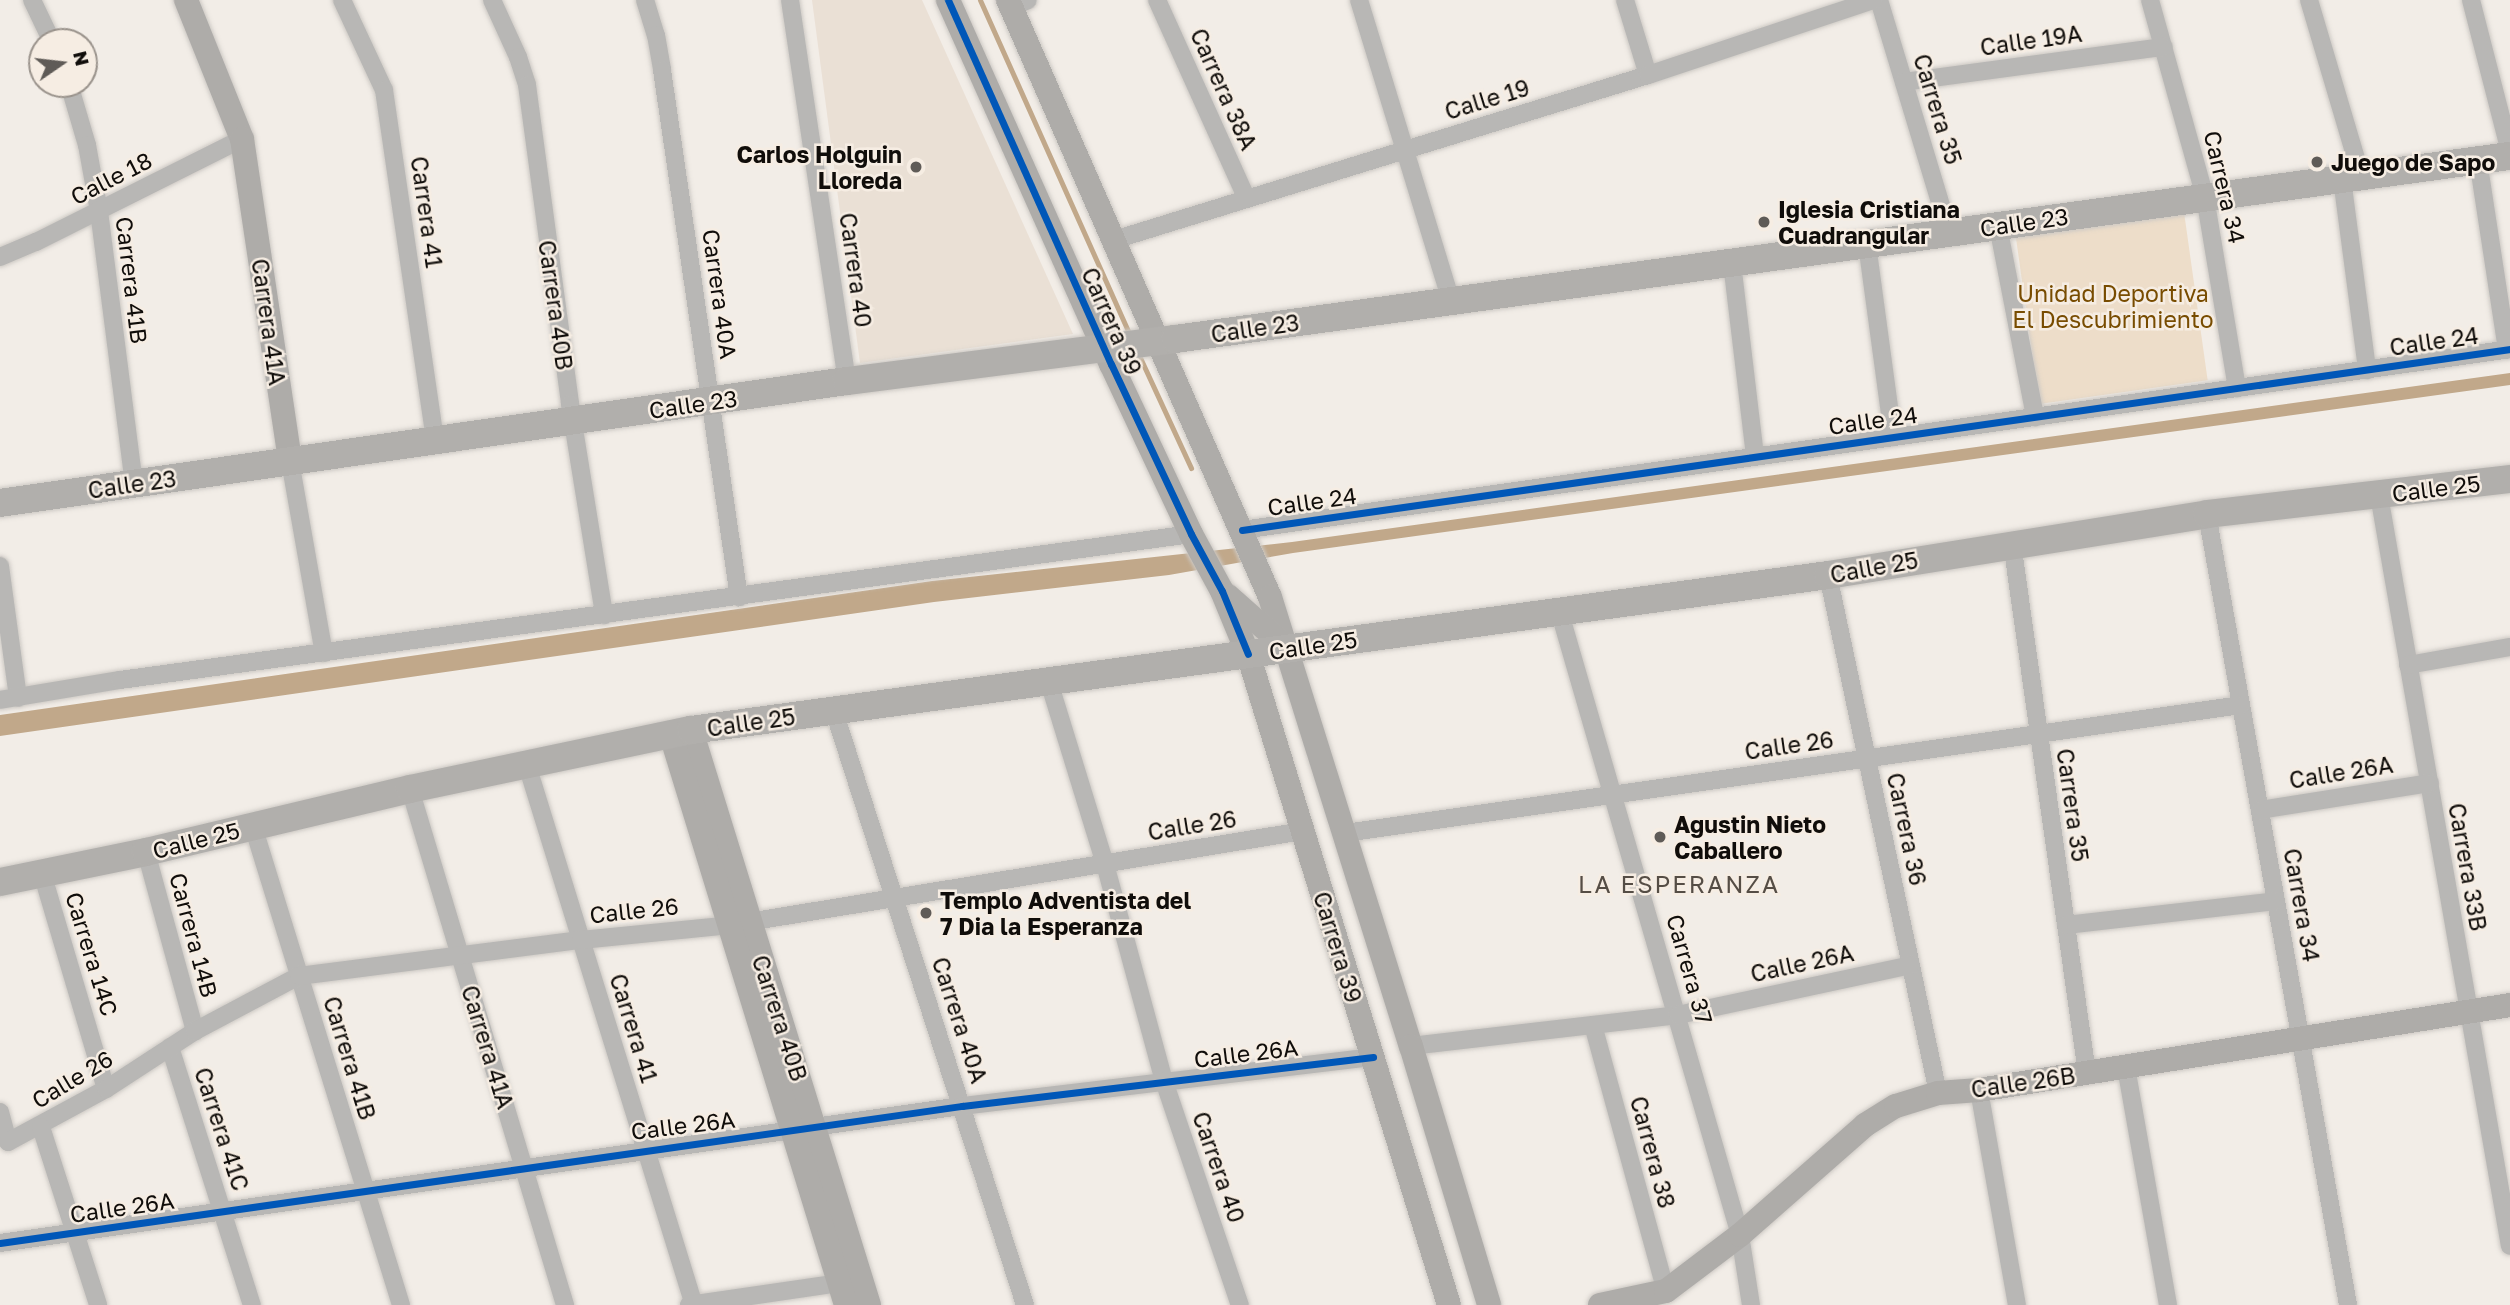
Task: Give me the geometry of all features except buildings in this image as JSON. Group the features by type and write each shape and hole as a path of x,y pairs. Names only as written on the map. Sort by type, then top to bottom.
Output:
{"main road":[{"name":"Carrera 41A","path":"186,0 242,139 290,461"},
{"name":"Carrera 39","path":"948,0 1195,541 1217,580 1248,654 1449,1305"},
{"name":"Carrera 39","path":"1016,2 1114,240 1150,342 1257,565 1287,649 1345,833 1489,1305"},
{"name":"Calle 23","path":"0,503 847,381 1732,263 2510,154"},
{"name":"Calle 25","path":"0,882 146,852 410,789 681,732 1828,575 2207,514 2510,479"},
{"name":"Carrera 39","path":"1217,580 1287,649"},
{"name":"Carrera 40B","path":"681,732 805,1130 869,1305"},
{"name":"Calle 26B","path":"1600,1305 1666,1291 1740,1235 1865,1125 1896,1107 1938,1093 1979,1090 2510,1005"},
{"name":"Carrera 40B","path":"805,1130 843,1294"}],"street":[{"path":"32,0 45,28"},
{"name":"Carrera 41","path":"342,0 384,90 435,440"},
{"name":"Carrera 40B","path":"492,0 518,57 527,85 573,422 604,615"},
{"name":"Carrera 40A","path":"645,0 656,35 662,70 739,597"},
{"name":"Carrera 40","path":"790,0 847,381"},
{"name":"Carrera 38A","path":"1157,0 1247,198"},
{"path":"1359,0 1451,301"},
{"path":"1625,0 1648,75"},
{"name":"Calle 19","path":"1114,240 1648,75 1874,0"},
{"name":"Carrera 35","path":"1879,0 1950,232"},
{"name":"Carrera 34","path":"2150,0 2206,197 2237,388"},
{"path":"2309,0 2351,178 2367,370"},
{"path":"2471,0 2510,154"},
{"name":"Calle 19A","path":"1904,82 2164,47"},
{"name":"Carrera 41B","path":"73,98 87,145 99,211 134,484"},
{"name":"Calle 18","path":"0,257 242,139"},
{"path":"2478,160 2508,349"},
{"path":"1998,226 2035,417"},
{"path":"1867,244 1893,437"},
{"path":"1732,263 1755,457"},
{"name":"Calle 24","path":"1244,534 1755,457 2508,349"},
{"name":"Carrera 41A","path":"290,461 324,653"},
{"name":"Carrera 33B","path":"2379,495 2510,1246"},
{"name":"Carrera 34","path":"2207,514 2348,1305"},
{"path":"0,566 9,699 120,680 739,597 1195,541"},
{"name":"Carrera 35","path":"2011,544 2087,1073"},
{"name":"Carrera 36","path":"1828,575 1938,1093"},
{"name":"Carrera 37","path":"1559,610 1740,1235 1751,1305"},
{"path":"2408,665 2510,647"},
{"name":"Carrera 40","path":"1049,682 1105,864 1164,1082 1240,1305"},
{"name":"Calle 26","path":"1345,833 2241,705"},
{"name":"Carrera 40A","path":"834,711 1025,1305"},
{"name":"Carrera 41","path":"527,765 693,1305"},
{"name":"Calle 26A","path":"2260,810 2430,783"},
{"name":"Carrera 41A","path":"410,789 565,1305"},
{"name":"Carrera 41B","path":"253,826 401,1305"},
{"name":"Calle 26","path":"0,1112 8,1142 41,1127 106,1089 195,1031 299,976 581,940 739,924 1303,831"},
{"name":"Carrera 14B","path":"146,852 195,1031"},
{"name":"Carrera 14C","path":"42,873 106,1089"},
{"path":"2066,925 2276,901"},
{"name":"Calle 26A","path":"1411,1046 1678,1015 1911,965"},
{"name":"Carrera 38","path":"1593,1026 1666,1291"},
{"name":"Carrera 41C","path":"170,1047 252,1305"},
{"name":"Calle 26A","path":"0,1243 962,1106 1373,1057"},
{"path":"2126,1067 2168,1305"},
{"path":"1979,1090 2017,1305"},
{"path":"41,1127 98,1305"},
{"path":"693,1305 843,1294"}],"shaded area":[{"name":"Carlos Holguin Lloreda","path":"812,0 922,0 1073,334 860,363"},
{"path":"2510,373 2510,385 1293,553 1169,575 934,602 0,736 0,715 932,581 1292,542"}],"green space":[{"name":"Unidad Deportiva El Descubrimiento","path":"2184,212 2208,380 2039,404 2016,236"}],"waterway":[{"path":"980,0 1130,336"},
{"path":"1137,351 1191,468"}],"cycle path":[{"path":"948,0 1111,364 1191,534 1222,591 1248,654"},
{"path":"1242,530 2510,349"},
{"path":"0,1243 962,1106 1373,1057"}],"place":[{"name":"Juego de Sapo","path":"2317,162"},
{"name":"Carlos Holguin Lloreda","path":"916,167"},
{"name":"Iglesia Cristiana Cuadrangular","path":"1764,222"},
{"name":"Agustin Nieto Caballero","path":"1660,837"},
{"name":"Templo Adventista del 7 Dia la Esperanza","path":"926,913"}],"district":[{"name":"LA ESPERANZA","path":"1679,884"}]}
